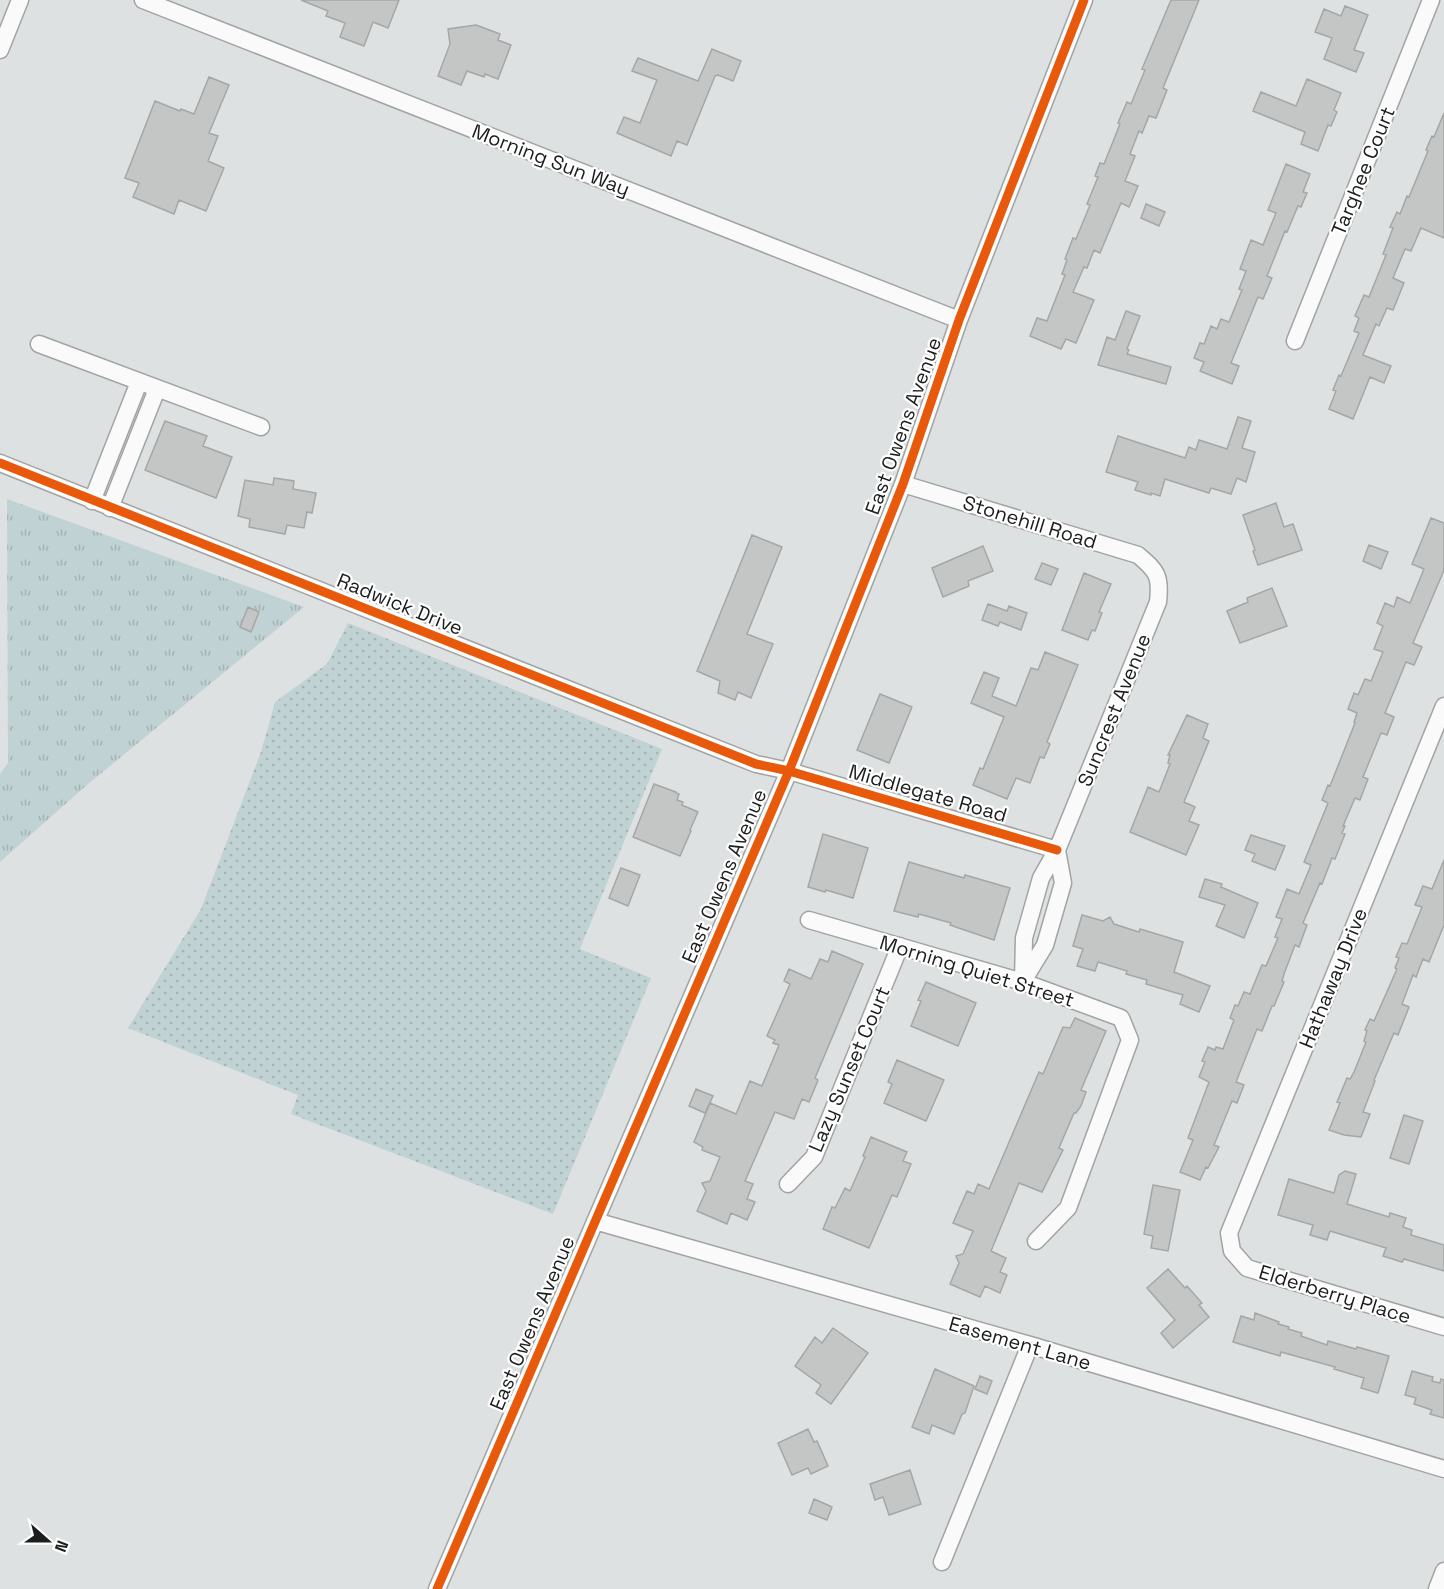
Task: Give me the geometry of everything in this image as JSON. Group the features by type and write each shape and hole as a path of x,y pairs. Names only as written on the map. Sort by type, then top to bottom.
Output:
{"street":[{"path":"0,50 20,0"},
{"name":"Morning Sun Way","path":"143,0 959,321"},
{"name":"East Owens Avenue","path":"437,1589 789,771 903,484 959,321 1084,0"},
{"name":"Targhee Court","path":"1294,341 1431,0"},
{"path":"39,344 261,427"},
{"path":"92,501 139,382"},
{"path":"110,508 157,389"},
{"name":"Radwick Drive","path":"0,463 756,764 789,771"},
{"name":"Stonehill Road","path":"903,484 1138,555 1154,568"},
{"name":"Suncrest Avenue","path":"1023,982 1024,938 1041,878 1057,850 1158,602 1160,586 1154,568"},
{"name":"Hathaway Drive","path":"1233,1251 1229,1233 1444,706"},
{"name":"Middlegate Road","path":"789,771 1057,850"},
{"path":"1023,982 1045,945 1063,883 1057,850"},
{"name":"Morning Quiet Street","path":"809,920 1023,982 1121,1018 1130,1040 1068,1208 1036,1241"},
{"path":"1029,922 1050,928"},
{"name":"Lazy Sunset Court","path":"788,1184 814,1157 900,946"},
{"name":"Easement Lane","path":"595,1221 1030,1345 1444,1469"},
{"name":"Elderberry Place","path":"1233,1251 1247,1268 1444,1328"},
{"path":"942,1562 1030,1345"},
{"path":"1437,1589 1444,1571"}],"green space":[{"path":"7,499 304,607 88,784 0,862 0,774 8,763"},
{"path":"348,623 662,749 580,949 651,978 553,1214 291,1114 298,1095 128,1028 201,909 261,752 275,702 327,664"}],"building":[{"path":"301,0 399,0 388,28 373,22 364,46 340,37 345,23 326,16 328,11"},
{"path":"1171,0 1199,0 1163,88 1167,90 1156,118 1149,116 1142,133 1139,131 1130,154 1135,156 1125,181 1138,186 1129,207 1121,203 1100,253 1094,250 1073,292 1094,300 1076,343 1066,339 1061,349 1030,336 1037,318 1047,321 1065,275 1062,274 1067,260 1065,259 1090,205 1087,204 1098,177 1095,176 1100,163 1104,164 1127,102 1131,104 1145,70 1142,69"},
{"path":"1345,6 1368,15 1354,50 1364,53 1356,72 1324,59 1332,38 1315,32 1324,9 1341,16"},
{"path":"476,25 500,34 498,40 511,45 498,79 467,71 461,85 438,76 450,44 448,29"},
{"path":"712,49 741,61 733,81 715,76 687,145 677,141 671,156 617,133 624,117 640,123 657,80 632,71 638,58 698,81"},
{"path":"209,77 229,85 209,133 218,136 208,161 224,168 206,211 179,200 174,214 133,197 139,183 125,178 155,101 194,114"},
{"path":"1307,79 1341,93 1334,110 1337,112 1331,126 1328,125 1318,151 1301,144 1305,132 1253,111 1261,92 1296,106"},
{"path":"1444,113 1444,238 1421,228 1411,251 1405,249 1393,278 1404,283 1393,310 1387,308 1379,326 1376,324 1363,355 1391,366 1384,383 1370,377 1353,419 1329,409 1336,391 1333,390 1359,333 1354,331 1359,318 1355,316 1364,295 1369,297 1386,255 1383,254 1393,228 1390,227 1397,212 1400,214 1407,196 1409,197 1428,151 1426,150"},
{"path":"1286,164 1310,174 1303,192 1307,193 1301,207 1298,206 1287,232 1285,231 1267,276 1272,278 1263,299 1258,297 1231,363 1239,366 1232,384 1200,371 1204,362 1194,358 1200,343 1204,344 1211,326 1217,329 1221,319 1229,322 1242,290 1239,289 1246,271 1240,269 1251,240 1263,245 1276,213 1268,210"},
{"path":"1146,204 1165,212 1159,226 1141,218"},
{"path":"1126,311 1140,316 1127,354 1171,367 1166,384 1098,365 1107,337 1115,340"},
{"path":"1238,417 1251,421 1242,448 1255,452 1246,482 1237,478 1231,494 1211,488 1209,493 1165,479 1160,496 1151,493 1151,495 1135,490 1138,482 1106,472 1118,436 1185,458 1189,447 1196,450 1199,440 1227,449"},
{"path":"165,421 207,436 203,446 232,457 216,498 145,470"},
{"path":"274,478 294,481 293,489 316,493 312,513 307,512 304,528 287,525 285,534 249,527 250,519 238,516 245,480 273,485"},
{"path":"1276,503 1284,527 1293,524 1302,550 1258,565 1243,515"},
{"path":"1431,518 1444,523 1444,570 1413,643 1422,647 1414,665 1406,662 1385,713 1394,717 1387,735 1381,733 1363,777 1368,779 1360,800 1355,798 1343,826 1345,826 1342,833 1345,834 1303,923 1307,925 1299,947 1295,945 1274,1006 1272,1006 1262,1031 1257,1029 1236,1082 1244,1085 1237,1103 1232,1101 1214,1145 1219,1147 1200,1180 1180,1172 1193,1140 1188,1138 1209,1082 1199,1077 1205,1062 1202,1061 1208,1047 1215,1050 1216,1047 1223,1049 1234,1020 1230,1018 1235,1005 1238,1006 1244,992 1250,994 1262,965 1266,966 1278,938 1275,937 1282,919 1276,917 1287,889 1299,894 1311,865 1304,862 1328,803 1322,800 1328,785 1330,786 1355,723 1357,713 1348,709 1354,693 1358,695 1365,679 1371,681 1383,652 1374,649 1383,626 1377,623 1385,603 1394,607 1397,597 1410,603 1424,569 1412,564"},
{"path":"752,535 782,547 747,634 773,644 751,698 738,692 735,700 718,693 720,681 697,671"},
{"path":"1369,545 1388,552 1381,569 1363,561"},
{"path":"983,546 993,571 968,581 969,586 943,597 932,568"},
{"path":"1042,563 1058,569 1051,585 1035,579"},
{"path":"1084,573 1111,584 1099,612 1102,613 1095,631 1092,630 1088,640 1062,630"},
{"path":"1272,588 1287,626 1240,643 1227,611 1248,602 1247,598"},
{"path":"988,604 1007,611 1009,606 1027,613 1021,630 1000,622 998,626 982,620"},
{"path":"248,607 259,612 251,632 240,627"},
{"path":"1045,652 1078,665 1047,742 1050,744 1044,758 1040,757 1030,783 1016,778 1007,799 973,785 980,768 983,769 1004,717 971,703 984,672 999,678 992,696 1016,706 1031,668 1038,670"},
{"path":"880,694 912,707 889,763 857,750"},
{"path":"1187,715 1208,724 1203,738 1209,741 1184,802 1195,807 1189,821 1199,825 1186,855 1130,832 1148,787 1159,792 1170,764 1168,763 1170,755 1168,755"},
{"path":"654,784 676,792 679,794 677,800 683,802 682,805 698,812 680,856 633,837"},
{"path":"823,834 868,848 853,898 808,887"},
{"path":"1251,835 1285,846 1275,870 1252,861 1255,854 1245,850"},
{"path":"1444,860 1444,925 1429,962 1423,959 1416,977 1413,975 1402,1004 1409,1007 1398,1035 1394,1033 1374,1080 1363,1112 1370,1114 1361,1137 1329,1130 1347,1078 1350,1079 1354,1072 1366,1042 1364,1041 1367,1031 1365,1030 1370,1019 1374,1021 1397,969 1395,968 1399,958 1396,957 1402,943 1407,944 1422,907 1415,905 1423,886 1432,889"},
{"path":"909,862 1010,888 994,940 950,925 951,923 919,914 918,917 894,911"},
{"path":"621,868 640,875 628,906 609,898"},
{"path":"1205,879 1222,884 1221,887 1258,903 1244,938 1216,926 1225,905 1199,897"},
{"path":"1082,915 1103,921 1110,917 1114,924 1183,942 1174,972 1210,986 1199,1012 1180,1004 1183,995 1146,984 1147,980 1126,974 1127,971 1098,962 1095,971 1077,966 1083,949 1073,946"},
{"path":"832,951 863,964 815,1078 818,1080 809,1102 802,1099 794,1119 775,1112 745,1181 753,1184 747,1199 755,1202 747,1220 731,1213 727,1224 697,1211 706,1191 702,1183 710,1181 720,1157 702,1150 703,1147 694,1142 710,1103 736,1114 750,1081 762,1086 779,1045 773,1043 775,1040 767,1036 790,984 784,981 789,969 811,979 820,959 828,962"},
{"path":"926,982 976,1003 958,1046 911,1026"},
{"path":"1075,1018 1106,1031 1081,1090 1086,1092 1081,1106 1074,1113 1059,1148 1063,1150 1042,1192 1019,1183 991,1251 1006,1258 1000,1272 1007,1275 1000,1293 985,1286 980,1297 950,1284 959,1263 956,1256 963,1254 973,1231 953,1223 967,1191 974,1194 978,1184 989,1189 1039,1072 1043,1074 1063,1027 1070,1028"},
{"path":"897,1060 944,1080 926,1121 884,1103 892,1084 888,1082"},
{"path":"696,1089 713,1096 705,1113 689,1106"},
{"path":"1404,1115 1423,1121 1409,1164 1390,1158"},
{"path":"871,1137 907,1152 903,1161 911,1164 897,1197 892,1195 869,1248 823,1229 832,1207 835,1208 845,1188 850,1191"},
{"path":"1345,1171 1356,1174 1347,1204 1389,1217 1390,1213 1406,1218 1403,1227 1412,1230 1411,1235 1444,1245 1444,1271 1404,1259 1402,1262 1383,1256 1386,1248 1330,1231 1327,1240 1310,1235 1313,1225 1278,1215 1289,1179 1334,1193 1339,1175"},
{"path":"1153,1185 1180,1190 1168,1251 1151,1248 1153,1236 1144,1234"},
{"path":"1168,1269 1202,1303 1199,1305 1209,1317 1173,1348 1161,1333 1175,1320 1147,1288"},
{"path":"1255,1313 1279,1322 1278,1324 1289,1327 1288,1329 1302,1333 1301,1336 1327,1345 1328,1341 1389,1356 1378,1393 1361,1388 1364,1378 1334,1369 1335,1367 1281,1352 1280,1356 1233,1342 1241,1316 1254,1320"},
{"path":"833,1328 868,1353 831,1404 816,1393 821,1385 795,1366 815,1337 822,1343"},
{"path":"935,1369 974,1386 965,1413 962,1414 954,1434 932,1425 929,1434 912,1427"},
{"path":"1412,1371 1433,1377 1432,1381 1440,1383 1441,1379 1444,1380 1444,1418 1430,1414 1432,1410 1414,1404 1416,1398 1405,1395"},
{"path":"980,1376 992,1381 987,1394 975,1389"},
{"path":"808,1429 814,1442 817,1441 828,1466 811,1474 808,1468 792,1475 778,1443"},
{"path":"910,1470 921,1504 889,1515 883,1497 875,1500 870,1484"},
{"path":"814,1499 832,1507 827,1520 809,1513"}],"cycle path":[{"path":"437,1589 789,771 903,484 959,320 1084,0"},
{"path":"0,463 756,764 789,771 1057,850"}]}
